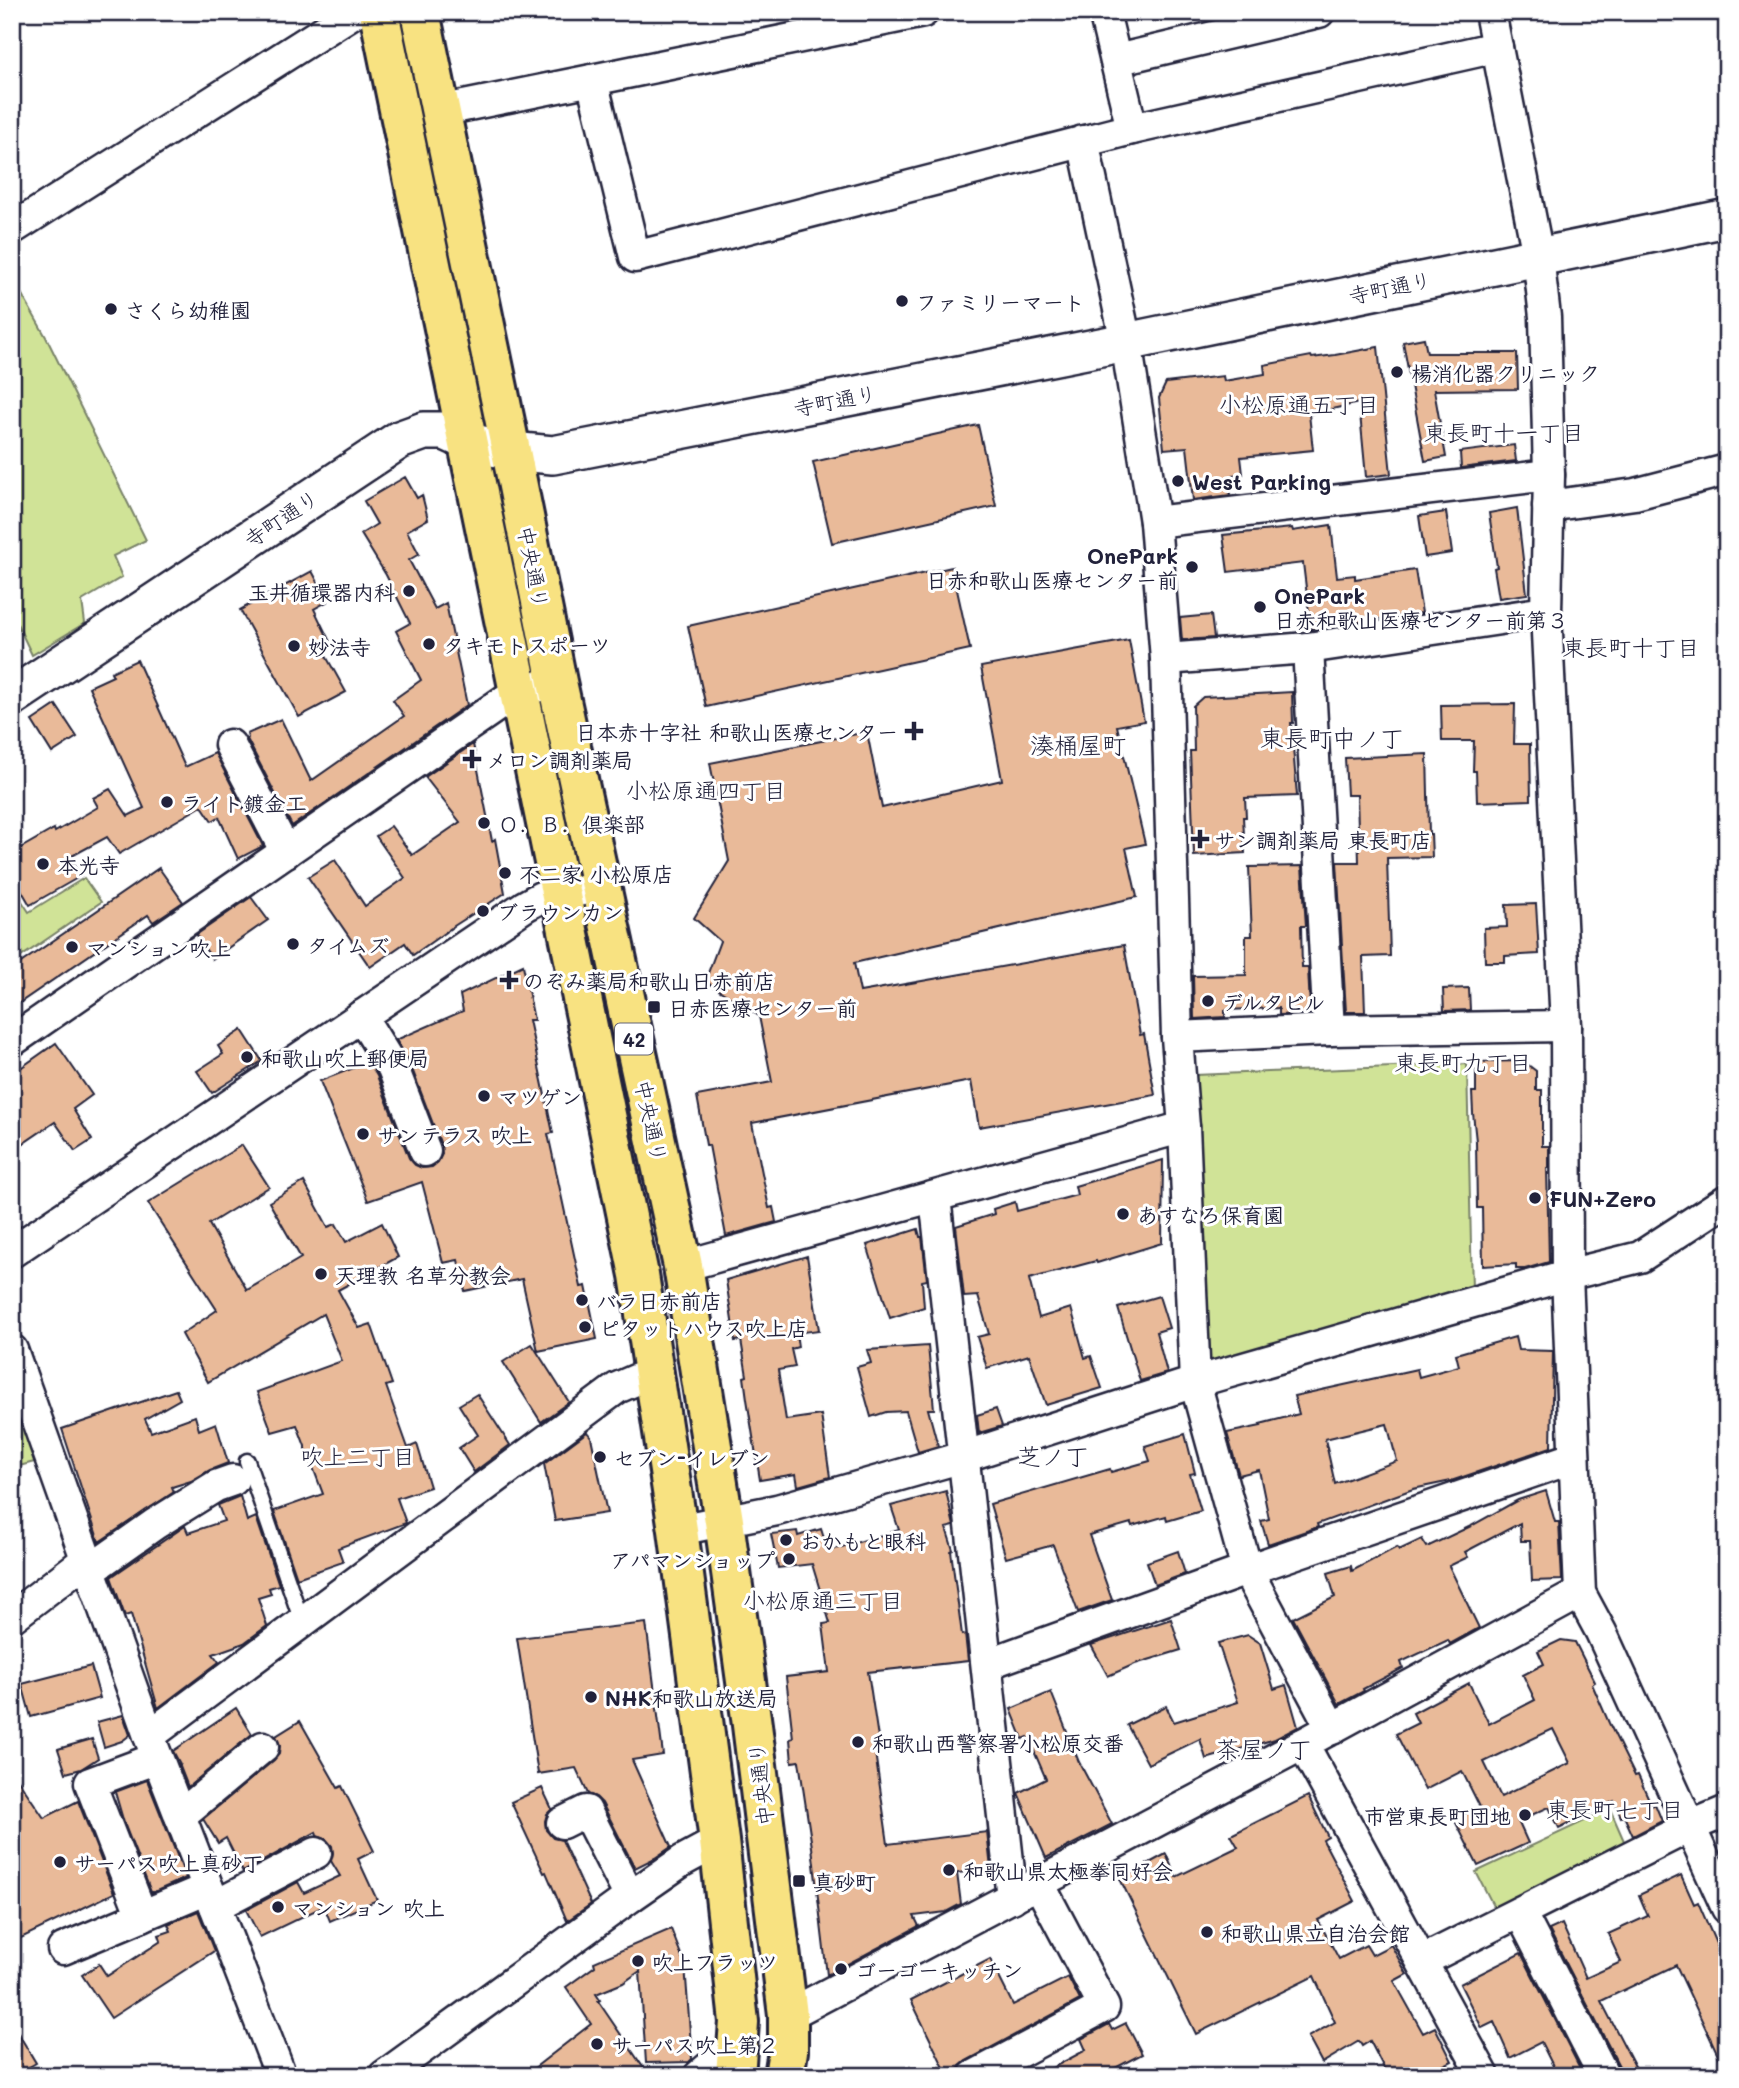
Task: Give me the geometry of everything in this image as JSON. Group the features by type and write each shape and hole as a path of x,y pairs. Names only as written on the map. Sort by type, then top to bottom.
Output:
{"highway":[{"name":"中央通り","path":"379,12 636,1261 678,1530 719,1841 738,2022 737,2059"},
{"name":"中央通り","path":"419,12 557,682 683,1266 724,1521 752,1725 788,2015 788,2051 784,2076"}],"street":[{"path":"12,229 354,12"},
{"path":"439,111 704,59 923,12"},
{"path":"1104,12 1132,129"},
{"path":"1115,60 1319,12"},
{"path":"1490,12 1538,256 1545,317 1549,475 1546,612 1566,1026 1567,1275 1580,1593 1601,1632 1727,1908"},
{"path":"592,80 635,257 1132,129 1497,47"},
{"path":"1083,142 1126,342 1155,522 1166,659 1177,1037 1184,1127 1195,1382 1247,1570 1332,1729"},
{"name":"寺町通り","path":"12,697 399,440 424,430 445,431 469,442 511,451 553,455 1126,342 1727,218"},
{"path":"1548,506 1635,494 1727,471"},
{"path":"1155,522 1549,475"},
{"path":"1166,659 1308,648 1546,612"},
{"path":"1308,648 1329,1030"},
{"path":"12,1041 520,690 557,682"},
{"path":"230,746 286,852"},
{"path":"12,1252 525,906 541,897 601,887"},
{"path":"361,1016 393,1068 425,1151"},
{"path":"1177,1037 1329,1030 1566,1026"},
{"path":"683,1266 1184,1127"},
{"path":"935,1197 1012,1898"},
{"path":"678,1530 777,1510 963,1457 1195,1382 1567,1275 1640,1257 1727,1200"},
{"path":"12,1350 153,1747 281,2076"},
{"path":"142,1916 90,1783 153,1747 302,1622 617,1388 655,1374"},
{"path":"987,1664 1247,1570 1573,1458"},
{"path":"12,1617 88,1565 240,1471"},
{"path":"788,2015 1332,1729 1580,1593"},
{"path":"1303,1744 1484,2076"},
{"path":"180,1816 264,1747"},
{"path":"562,1823 586,1811 630,1897"},
{"path":"1422,1961 1691,1826 1727,1811"},
{"path":"384,2076 630,1897 682,1861 719,1841"},
{"path":"63,1949 142,1916 211,1897 316,1853"},
{"path":"974,2076 1104,2007 1039,1884"},
{"path":"1520,1912 1604,2076"},
{"path":"699,2076 737,2059"}],"lane":[{"path":"240,1471 302,1622"}],"green space":[{"path":"12,277 46,337 146,540 113,556 122,577 82,601 85,623 32,655 12,613"},
{"path":"84,878 101,902 12,963 12,886 29,912"},
{"path":"1467,1064 1472,1291 1210,1362 1195,1075"},
{"path":"25,1419 38,1461 12,1468 12,1423"},
{"path":"1610,1809 1628,1850 1497,1913 1476,1872"}],"building":[{"path":"1424,338 1427,353 1517,353 1518,389 1434,390 1446,457 1425,461 1403,342"},
{"path":"1378,347 1391,474 1366,477 1359,403 1309,414 1313,450 1241,457 1243,474 1233,475 1234,488 1229,488 1230,495 1193,500 1187,447 1164,449 1159,398 1166,383 1223,376 1224,381 1265,374 1264,365"},
{"path":"978,425 996,506 832,543 813,462"},
{"path":"1514,445 1516,461 1461,468 1460,452"},
{"path":"405,477 417,498 422,495 428,519 407,531 419,554 409,560 435,609 446,603 467,705 292,826 247,739 247,734 281,719 311,781 404,716 393,700 421,680 396,631 410,623 386,575 361,534 377,524 364,501"},
{"path":"1517,508 1527,594 1499,598 1489,513"},
{"path":"1446,512 1452,553 1425,557 1419,516"},
{"path":"1331,525 1337,577 1355,575 1355,579 1415,570 1422,613 1311,629 1303,563 1228,572 1223,535 1292,528 1293,531"},
{"path":"952,567 970,649 706,707 688,626"},
{"name":"妙法寺","path":"312,571 328,601 314,609 331,644 322,649 346,692 299,717 240,610"},
{"path":"1211,615 1214,638 1182,640 1180,618"},
{"path":"1129,640 1144,721 1117,726 1145,844 1126,848 1137,897 854,963 860,992 1124,945 1140,1035 1144,1034 1155,1095 979,1127 971,1081 752,1123 769,1208 773,1207 776,1222 726,1236 697,1096 772,1082 759,1016 705,981 720,941 694,918 729,861 710,763 867,732 882,808 1002,780 981,667"},
{"path":"137,660 185,767 215,753 263,846 238,859 219,817 212,821 202,806 119,854 107,837 70,857 81,876 30,905 12,874 12,853 98,807 93,798 110,789 128,816 144,808 89,687 113,676 111,672"},
{"path":"1292,692 1291,723 1297,796 1245,798 1245,853 1194,856 1190,751 1194,751 1193,706 1203,697"},
{"path":"1515,704 1514,744 1530,744 1531,800 1477,802 1476,771 1473,771 1474,741 1442,741 1441,705"},
{"path":"56,705 77,737 52,753 32,721"},
{"path":"473,744 505,893 413,955 405,943 370,967 308,877 335,860 365,906 405,878 376,836 391,826 412,855 460,822 425,777"},
{"path":"1427,754 1432,857 1387,858 1390,956 1363,957 1365,1012 1346,1012 1337,862 1359,862 1357,795 1347,795 1345,758"},
{"path":"1302,866 1306,926 1301,926 1302,967 1308,967 1310,1008 1304,1014 1279,1015 1279,1008 1225,1010 1225,1017 1194,1019 1193,976 1246,975 1246,936 1252,936 1249,867"},
{"name":"マンション吹上","path":"159,868 183,902 153,922 148,915 12,1008 12,969"},
{"path":"251,897 268,920 212,959 196,935"},
{"path":"1536,904 1539,954 1505,956 1505,962 1485,962 1484,928 1507,927 1506,905"},
{"path":"523,965 534,1020 529,1020 553,1133 548,1134 581,1287 586,1286 597,1339 538,1351 522,1279 465,1291 458,1260 443,1263 422,1182 368,1201 320,1081 369,1062 409,1158 422,1168 432,1167 442,1154 441,1145 409,1061 396,1040 463,1011 460,995"},
{"path":"1469,988 1470,1010 1444,1011 1443,989"},
{"path":"242,1030 262,1061 212,1093 197,1071 223,1054 218,1046"},
{"path":"56,1043 92,1095 73,1109 92,1140 75,1151 55,1122 12,1151 12,1074"},
{"path":"1523,1061 1536,1071 1536,1090 1542,1090 1542,1146 1549,1146 1549,1262 1525,1269 1516,1269 1516,1264 1483,1266 1482,1208 1477,1208 1472,1092 1476,1092 1476,1062"},
{"path":"242,1145 269,1187 209,1224 247,1290 301,1258 269,1202 304,1182 328,1227 336,1224 346,1242 382,1223 398,1257 338,1290 359,1328 371,1324 392,1384 386,1386 408,1448 417,1444 430,1487 397,1498 406,1523 338,1548 343,1562 297,1578 274,1511 323,1494 297,1425 272,1432 257,1392 342,1361 323,1314 208,1382 182,1334 217,1310 148,1203"},
{"path":"1163,1160 1162,1243 1097,1263 1096,1261 1029,1279 1039,1318 1071,1308 1085,1358 1091,1356 1102,1388 1046,1405 1029,1355 987,1368 977,1337 989,1334 978,1296 964,1297 956,1226 994,1214 993,1209 1015,1202 1017,1211 1077,1195 1075,1186"},
{"path":"918,1229 922,1237 927,1280 922,1281 924,1307 890,1318 867,1245"},
{"path":"807,1256 819,1330 796,1333 798,1347 791,1349 795,1367 778,1370 786,1420 821,1415 830,1477 798,1486 796,1474 760,1480 741,1340 735,1341 726,1280"},
{"path":"1159,1296 1169,1328 1156,1332 1167,1373 1140,1381 1118,1308"},
{"path":"1515,1337 1518,1350 1553,1351 1551,1447 1451,1481 1413,1489 1268,1544 1261,1521 1269,1519 1259,1470 1239,1475 1227,1433 1299,1414 1294,1396 1417,1369 1419,1377 1459,1366 1456,1354","holes":["1387,1424 1397,1461 1335,1484 1325,1439"]},
{"path":"532,1344 569,1402 541,1422 503,1362"},
{"path":"928,1346 934,1409 928,1409 938,1446 918,1452 906,1411 886,1412 871,1417 857,1367 871,1363 867,1350"},
{"path":"176,1390 180,1399 145,1419 151,1432 195,1416 199,1430 216,1423 228,1463 172,1487 174,1492 99,1542 62,1429"},
{"path":"477,1394 510,1445 474,1472 459,1448 478,1435 459,1405"},
{"path":"996,1409 1002,1426 979,1433 977,1415"},
{"path":"587,1432 591,1437 607,1513 555,1521 544,1464"},
{"path":"1185,1434 1195,1473 1190,1474 1201,1511 1167,1521 1166,1516 1132,1526 1131,1523 1089,1535 1112,1600 1078,1612 1053,1545 1006,1558 990,1504 1110,1469 1111,1472 1150,1461 1145,1446"},
{"path":"946,1491 954,1526 946,1528 953,1550 962,1635 965,1634 968,1661 868,1672 880,1751 875,1752 888,1844 987,1832 991,1869 957,1873 961,1904 946,1912 914,1916 919,1926 827,1975 799,1761 792,1762 790,1739 793,1738 786,1677 829,1672 823,1624 830,1623 812,1564 778,1568 771,1534 797,1531 798,1536 821,1529 828,1551 899,1530 891,1506"},
{"path":"1546,1491 1555,1522 1559,1522 1562,1580 1532,1581 1530,1541 1521,1541 1520,1523 1465,1552 1468,1557 1449,1566 1479,1628 1450,1644 1448,1640 1401,1662 1403,1668 1339,1704 1293,1618 1335,1597 1328,1573 1351,1566 1352,1571 1397,1547 1399,1550 1422,1539 1427,1547 1518,1500"},
{"path":"240,1496 247,1521 256,1517 279,1585 269,1588 271,1594 258,1598 267,1626 244,1643 213,1654 219,1662 158,1708 131,1614 125,1616 111,1577 185,1526 188,1533 224,1521 218,1505"},
{"path":"1178,1551 1185,1574 1155,1585 1147,1562"},
{"path":"1171,1619 1181,1650 1135,1664 1108,1676 1091,1645"},
{"name":"NHK和歌山放送局","path":"646,1623 663,1755 632,1760 671,1847 635,1868 602,1803 588,1794 576,1768 538,1774 517,1638"},
{"path":"1248,1635 1260,1643 1274,1689 1286,1685 1298,1727 1275,1739 1206,1759 1200,1739 1148,1764 1127,1725 1166,1706 1174,1722 1238,1702 1218,1643"},
{"path":"1561,1640 1575,1642 1595,1682 1592,1684 1609,1723 1635,1776 1638,1775 1662,1821 1633,1836 1614,1801 1559,1828 1549,1807 1518,1821 1528,1843 1478,1866 1454,1819 1480,1807 1462,1771 1425,1790 1396,1734 1418,1723 1413,1713 1469,1683 1489,1724 1535,1700 1523,1675 1544,1664 1538,1651","holes":["1553,1729 1570,1763 1501,1797 1484,1762"]},
{"path":"91,1666 100,1698 31,1717 22,1684"},
{"path":"1051,1692 1079,1762 1112,1824 1046,1858 1018,1793 1046,1779 1028,1737 1023,1739 1011,1709"},
{"path":"236,1708 252,1734 188,1787 173,1751"},
{"path":"123,1715 130,1735 104,1747 97,1722"},
{"path":"300,1721 338,1788 342,1786 374,1851 358,1859 377,1900 330,1921 324,1906 260,1937 246,1910 298,1882 304,1893 340,1876 331,1861 332,1846 326,1839 317,1836 316,1832 243,1872 226,1838 218,1843 203,1819 274,1760 279,1754 280,1745 276,1736"},
{"path":"92,1739 98,1758 81,1769 66,1773 58,1749"},
{"name":"サーパス吹上真砂丁","path":"12,1771 44,1818 78,1801 114,1893 21,1938 12,1923"},
{"path":"147,1780 186,1878 154,1892 151,1892 124,1823 115,1792"},
{"path":"542,1788 552,1809 545,1821 546,1830 553,1838 562,1840 591,1904 567,1921 511,1802"},
{"path":"1308,1796 1328,1837 1323,1840 1355,1901 1318,1920 1339,1959 1366,1945 1372,1955 1391,1945 1407,1974 1394,1981 1423,2033 1435,2027 1452,2061 1423,2076 1388,2076 1370,2041 1362,2046 1359,2041 1322,2063 1308,2037 1335,2022 1314,1976 1196,2034 1120,1879 1166,1854 1176,1877 1238,1847 1231,1835"},
{"path":"1681,1875 1694,1904 1698,1902 1727,1969 1727,2074 1676,1965 1601,2001 1640,2076 1621,2076 1620,2068 1549,1930 1562,1924 1586,1978 1621,1962 1608,1934 1648,1916 1639,1895"},
{"path":"198,1911 214,1951 111,2018 82,1975 99,1964 107,1976 161,1941 159,1935 171,1931 168,1924"},
{"path":"671,1929 685,1965 692,2059 689,2062 646,2063 640,1971 623,1983 596,1994 600,2000 598,2001 649,2076 524,2076 591,2024 566,1987 595,1966 594,1962"},
{"path":"1521,1953 1584,2076 1558,2076 1541,2042 1510,2058 1494,2022 1482,2028 1460,1984"},
{"path":"990,1959 1013,2005 1068,1977 1080,2000 966,2061 958,2071 948,2076 911,2000"},
{"path":"12,2023 36,2063 14,2076 12,2076"},
{"path":"1126,2023 1142,2054 1100,2076 1037,2076 1086,2050 1081,2039 1109,2024 1112,2030"}],"place":[{"name":"ファミリーマート","path":"902,301"},
{"name":"さくら幼稚園","path":"111,309"},
{"name":"楊消化器クリニック","path":"1397,372"},
{"name":"West Parking","path":"1178,481"},
{"name":"OnePark 日赤和歌山医療センター前","path":"1192,567"},
{"name":"玉井循環器内科","path":"409,591"},
{"name":"OnePark 日赤和歌山医療センター前第３","path":"1260,607"},
{"name":"タキモトスポーツ","path":"429,644"},
{"name":"妙法寺","path":"294,646"},
{"name":"日本赤十字社 和歌山医療センター","path":"914,731"},
{"name":"メロン調剤薬局","path":"472,759"},
{"name":"ライト鍍金工","path":"167,802"},
{"name":"Ｏ．Ｂ．倶楽部","path":"484,823"},
{"name":"サン調剤薬局 東長町店","path":"1200,839"},
{"name":"本光寺","path":"43,864"},
{"name":"不二家 小松原店","path":"505,873"},
{"name":"ブラウンカン","path":"483,911"},
{"name":"タイムズ","path":"293,944"},
{"name":"マンション吹上","path":"72,947"},
{"name":"のぞみ薬局和歌山日赤前店","path":"509,980"},
{"name":"デルタビル","path":"1208,1001"},
{"name":"日赤医療センター前","path":"654,1007"},
{"name":"和歌山吹上郵便局","path":"247,1057"},
{"name":"マツゲン","path":"484,1096"},
{"name":"サンテラス 吹上","path":"363,1134"},
{"name":"FUN+Zero","path":"1535,1198"},
{"name":"あすなろ保育園","path":"1123,1214"},
{"name":"天理教 名草分教会","path":"321,1274"},
{"name":"バラ日赤前店","path":"582,1300"},
{"name":"ピタットハウス吹上店","path":"585,1327"},
{"name":"セブン-イレブン","path":"600,1457"},
{"name":"おかもと眼科","path":"786,1540"},
{"name":"アパマンショップ","path":"789,1559"},
{"name":"NHK和歌山放送局","path":"591,1697"},
{"name":"和歌山西警察署小松原交番","path":"858,1742"},
{"name":"市営東長町団地","path":"1525,1815"},
{"name":"サーパス吹上真砂丁","path":"60,1862"},
{"name":"和歌山県太極拳同好会","path":"949,1870"},
{"name":"真砂町","path":"799,1881"},
{"name":"マンション 吹上","path":"278,1907"},
{"name":"和歌山県立自治会館","path":"1207,1932"},
{"name":"吹上フラッツ","path":"638,1961"},
{"name":"ゴーゴーキッチン","path":"841,1969"},
{"name":"サーパス吹上第２","path":"597,2044"}],"district":[{"name":"小松原通五丁目","path":"1299,404"},
{"name":"東長町十一丁目","path":"1504,432"},
{"name":"東長町十丁目","path":"1631,647"},
{"name":"東長町中ノ丁","path":"1332,737"},
{"name":"湊桶屋町","path":"1078,744"},
{"name":"小松原通四丁目","path":"706,790"},
{"name":"東長町九丁目","path":"1463,1062"},
{"name":"芝ノ丁","path":"1053,1455"},
{"name":"吹上二丁目","path":"358,1456"},
{"name":"小松原通三丁目","path":"823,1600"},
{"name":"茶屋ノ丁","path":"1264,1748"},
{"name":"東長町七丁目","path":"1615,1809"}]}
